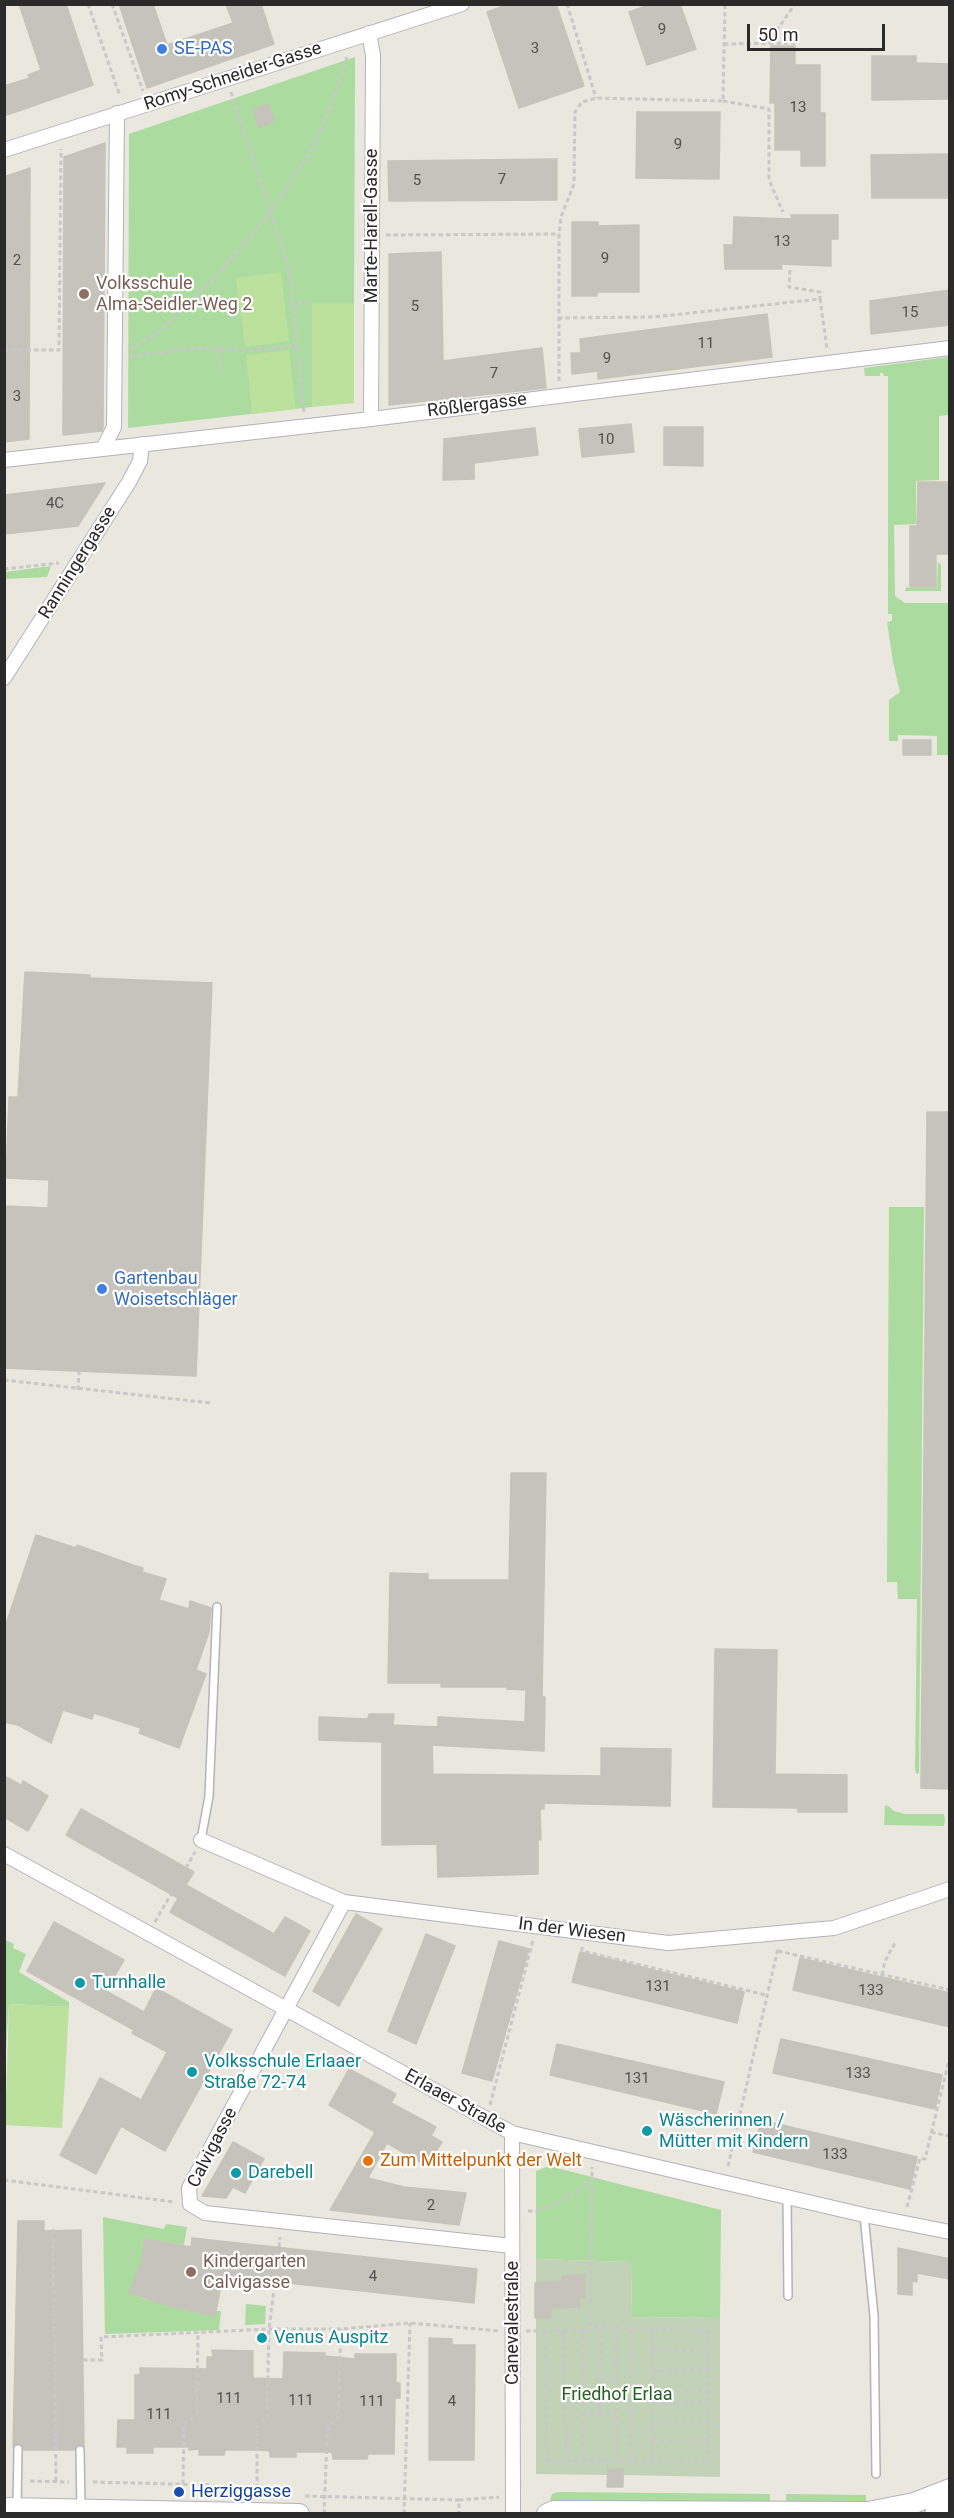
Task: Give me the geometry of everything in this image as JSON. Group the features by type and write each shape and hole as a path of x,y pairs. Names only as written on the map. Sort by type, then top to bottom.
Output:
{"street":[{"name":"Romy-Schneider-Gasse","path":"4,150 462,4"},
{"name":"Marte-Harell-Gasse","path":"369,33 373,55 371,419"},
{"path":"103,449 114,427 122,112"},
{"name":"Rößlergasse","path":"4,459 371,419 950,348"},
{"name":"Ranningergasse","path":"4,678 140,461 142,444"},
{"name":"In der Wiesen","path":"201,1840 344,1902 668,1943 834,1928 950,1889"},
{"name":"Erlaaer Straße","path":"4,1854 512,2133 594,2150 864,2215 950,2232"},
{"name":"Calvigasse","path":"344,1902 189,2188 190,2204 205,2213 512,2246"},
{"name":"Canevalestraße","path":"512,2133 513,2514"},
{"path":"547,2514 554,2511 868,2512 908,2505 950,2489"},
{"path":"11,2507 301,2505"},
{"path":"935,2514 950,2508"}],"lane":[{"path":"201,1840 209,1796 217,1607"},
{"path":"786,2197 788,2296"},
{"path":"864,2215 874,2316 876,2474"},
{"path":"11,2507 18,2449"},
{"path":"80,2450 81,2508"}],"path":[{"path":"88,4 122,112"},
{"path":"112,4 148,104"},
{"path":"567,4 596,98"},
{"path":"723,101 725,4"},
{"path":"768,43 795,4"},
{"path":"116,358 160,331 214,279 271,212 314,145 333,102 352,39"},
{"path":"724,44 795,43"},
{"path":"226,79 291,272 306,426"},
{"path":"559,396 559,234 561,217 574,184 575,112 582,102 596,98 723,101 769,109 769,180 783,212"},
{"path":"4,350 59,350 61,132"},
{"path":"372,235 559,234"},
{"path":"790,270 789,287 820,292 828,362"},
{"path":"558,318 654,318 820,298"},
{"path":"293,303 312,303"},
{"path":"116,358 202,348 244,351 297,346"},
{"path":"219,350 219,374"},
{"path":"4,569 79,561"},
{"path":"78,1390 79,1371"},
{"path":"4,1380 211,1403"},
{"path":"148,1935 171,1894"},
{"path":"486,2118 537,1927"},
{"path":"585,1933 582,1951 766,1995"},
{"path":"724,2182 778,1951 777,1934"},
{"path":"882,1975 885,1961 896,1941"},
{"path":"778,1951 950,1990"},
{"path":"903,2223 920,2158 925,2159 950,2056"},
{"path":"931,2132 949,2136"},
{"path":"83,2360 102,2360 101,2337 269,2329 341,2329 410,2323 513,2332 591,2330 590,2182 594,2150"},
{"path":"4,2181 190,2204"},
{"path":"513,2211 536,2211 545,2208 563,2201 590,2182"},
{"path":"53,2229 56,2482"},
{"path":"253,2506 256,2427 267,2416 269,2329 274,2282"},
{"path":"404,2514 410,2323"},
{"path":"545,2331 547,2461 709,2462 708,2331 590,2326"},
{"path":"600,2414 602,2326"},
{"path":"616,2326 616,2462"},
{"path":"630,2328 630,2461"},
{"path":"324,2514 327,2438 329,2427 338,2418 341,2329"},
{"path":"652,2329 652,2460"},
{"path":"563,2331 566,2461"},
{"path":"583,2331 583,2461"},
{"path":"198,2332 197,2413 184,2424 183,2484 213,2485 239,2494"},
{"path":"652,2350 708,2351"},
{"path":"652,2371 708,2370"},
{"path":"601,2380 616,2380"},
{"path":"652,2391 708,2391"},
{"path":"652,2403 708,2402"},
{"path":"583,2414 616,2415"},
{"path":"652,2422 708,2422"},
{"path":"652,2441 708,2440"},
{"path":"301,2505 324,2496 459,2500 513,2496"},
{"path":"459,2500 459,2514"}],"green space":[{"path":"355,57 354,303 312,303 312,407 128,428 129,134"},
{"path":"281,272 289,341 245,347 236,278"},
{"path":"312,303 354,303 354,403 312,407"},
{"path":"289,350 296,409 252,414 246,355"},
{"path":"948,357 949,415 939,416 939,480 916,481 916,524 894,525 895,596 905,603 949,603 949,755 937,755 937,736 898,735 898,741 889,741 889,700 900,692 887,622 892,621 892,614 888,614 888,376 880,373 880,376 865,376 864,368"},
{"path":"938,562 941,565 941,591 905,591 907,586 908,588 937,588"},
{"path":"51,566 47,577 5,579 5,572"},
{"path":"889,1207 924,1207 919,1774 915,1770 917,1599 898,1599 897,1582 887,1582"},
{"path":"887,1805 894,1811 905,1814 944,1814 944,1826 884,1825 885,1806"},
{"path":"4,1939 14,1944 13,1948 26,1954 19,1972 69,2002 69,2007 9,2004 5,2065"},
{"path":"9,2004 69,2007 62,2128 5,2125"},
{"path":"549,2166 721,2210 720,2318 632,2317 631,2262 536,2259 536,2171"},
{"path":"103,2217 164,2229 166,2224 187,2227 184,2245 144,2239 147,2250 129,2292 145,2299 215,2316 216,2311 221,2311 219,2330 105,2334"},
{"name":"Friedhof Erlaa","path":"536,2259 631,2262 632,2317 720,2318 720,2477 624,2475 623,2487 607,2487 607,2475 536,2474"},
{"path":"246,2304 266,2306 265,2324 245,2325"},
{"path":"558,2492 770,2494 770,2503 550,2500 552,2494"},
{"path":"786,2494 866,2495 866,2507 786,2503"}],"building":[{"path":"19,4 66,4 93,85 4,116 4,86 30,78 28,75 41,70"},
{"path":"119,4 153,4 167,45 233,23 226,4 261,4 274,44 147,88"},
{"path":"509,4 556,4 584,86 519,108 487,12"},
{"path":"651,4 680,4 696,49 647,65 629,12"},
{"path":"771,46 795,46 795,65 820,65 820,113 825,113 825,166 801,166 801,150 775,150 775,103 770,103"},
{"path":"872,56 916,56 916,63 950,64 950,99 872,100"},
{"path":"268,104 274,122 259,127 253,109"},
{"path":"637,112 720,112 719,179 636,178"},
{"name":"Volksschule Alma-Seidler-Weg 2","path":"105,143 103,428 102,431 63,435 64,157"},
{"path":"950,154 950,198 872,198 871,155"},
{"path":"557,159 557,200 389,201 388,161"},
{"path":"30,168 29,439 4,442 4,177"},
{"path":"791,215 838,215 838,239 831,239 831,266 781,264 782,269 725,269 724,245 733,245 734,217 792,219"},
{"path":"572,222 598,222 598,226 639,225 639,292 597,292 597,296 572,296"},
{"path":"441,252 443,361 542,348 546,388 389,405 389,254"},
{"path":"950,290 950,325 871,334 870,301"},
{"path":"767,314 772,357 598,379 598,371 572,374 571,353 581,353 580,339"},
{"path":"631,424 634,452 582,457 579,429"},
{"path":"664,427 703,427 703,466 664,465"},
{"path":"535,428 538,455 474,463 474,479 443,480 444,439"},
{"path":"918,482 950,482 950,554 936,554 936,587 910,587 910,526 917,526"},
{"path":"105,483 78,526 4,534 4,495"},
{"path":"903,740 931,740 931,755 903,755"},
{"path":"25,972 90,975 90,978 212,983 196,1376 4,1368 4,1206 48,1208 49,1180 6,1178 9,1097 18,1097"},
{"path":"927,1112 950,1112 950,1789 921,1788"},
{"path":"511,1473 546,1473 542,1697 545,1697 544,1751 432,1745 433,1774 601,1776 601,1748 671,1749 670,1806 544,1803 544,1809 540,1809 541,1840 538,1839 538,1874 438,1877 437,1844 382,1845 382,1742 319,1740 319,1717 368,1719 369,1714 394,1714 393,1725 438,1727 438,1717 525,1722 526,1690 507,1689 507,1687 441,1687 441,1683 388,1683 390,1573 428,1574 428,1580 509,1580"},
{"path":"36,1535 76,1548 77,1545 143,1568 142,1572 166,1579 159,1600 189,1609 190,1601 211,1608 209,1632 196,1670 206,1674 179,1748 139,1733 141,1728 94,1713 92,1719 63,1710 51,1743 18,1725 4,1722 4,1630"},
{"path":"715,1649 777,1650 775,1774 847,1775 847,1812 798,1812 798,1808 713,1807"},
{"path":"4,1776 21,1785 23,1781 48,1796 28,1831 4,1817"},
{"path":"81,1809 194,1872 186,1885 274,1934 285,1917 310,1931 285,1976 170,1912 178,1898 66,1835"},
{"path":"356,1914 382,1929 339,2006 313,1991"},
{"path":"54,1922 124,1960 106,1991 144,2012 156,1988 232,2030 165,2151 121,2126 96,2174 60,2155 100,2078 141,2100 167,2052 132,2033 134,2030 27,1971"},
{"path":"426,1934 455,1946 416,2044 388,2031"},
{"path":"499,1941 529,1949 492,2081 462,2073"},
{"path":"580,1952 744,1992 737,2023 572,1982"},
{"path":"800,1958 950,1993 950,2027 793,1990"},
{"path":"781,2039 942,2075 935,2109 773,2073"},
{"path":"557,2044 724,2082 716,2114 550,2075"},
{"path":"349,2069 396,2094 391,2103 436,2127 431,2136 442,2142 427,2166 387,2143 368,2178 404,2187 466,2193 459,2225 330,2210 375,2132 329,2105"},
{"path":"761,2120 917,2157 910,2189 753,2152"},
{"name":"Darebell","path":"233,2142 264,2159 245,2193 233,2187 226,2198 202,2196"},
{"path":"18,2221 44,2221 44,2231 81,2230 84,2447 78,2445 74,2450 24,2450 19,2443 13,2447"},
{"path":"192,2238 477,2269 474,2303 223,2276 215,2316 159,2303 129,2292 143,2259 144,2239 191,2247"},
{"path":"898,2248 950,2259 950,2279 917,2273 917,2282 912,2281 912,2295 898,2294"},
{"path":"585,2275 585,2298 579,2298 580,2307 551,2308 551,2318 535,2318 535,2283 562,2281 562,2276"},
{"path":"429,2338 452,2339 452,2345 475,2345 474,2460 429,2460"},
{"path":"212,2350 253,2351 253,2378 283,2379 284,2352 325,2353 325,2356 355,2359 355,2354 396,2354 396,2383 400,2383 400,2398 395,2398 394,2454 368,2454 367,2459 333,2459 332,2452 296,2452 296,2457 270,2457 270,2451 260,2450 225,2450 224,2455 199,2455 199,2449 189,2450 189,2447 153,2447 153,2453 127,2453 127,2447 117,2447 118,2420 135,2420 135,2375 140,2375 140,2368 207,2369 207,2357 213,2357"},
{"path":"608,2469 623,2469 623,2487 607,2487"}],"place":[{"name":"SE-PAS","path":"162,49"},
{"name":"Volksschule Alma-Seidler-Weg 2","path":"84,294"},
{"name":"Gartenbau Woisetschläger","path":"102,1289"},
{"name":"Turnhalle","path":"80,1983"},
{"name":"Volksschule Erlaaer Straße 72-74","path":"192,2072"},
{"name":"Wäscherinnen / Mütter mit Kindern","path":"647,2131"},
{"name":"Zum Mittelpunkt der Welt","path":"368,2161"},
{"name":"Darebell","path":"236,2173"},
{"name":"Kindergarten Calvigasse","path":"191,2272"},
{"name":"Venus Auspitz","path":"262,2338"},
{"name":"Herziggasse","path":"179,2492"}]}
